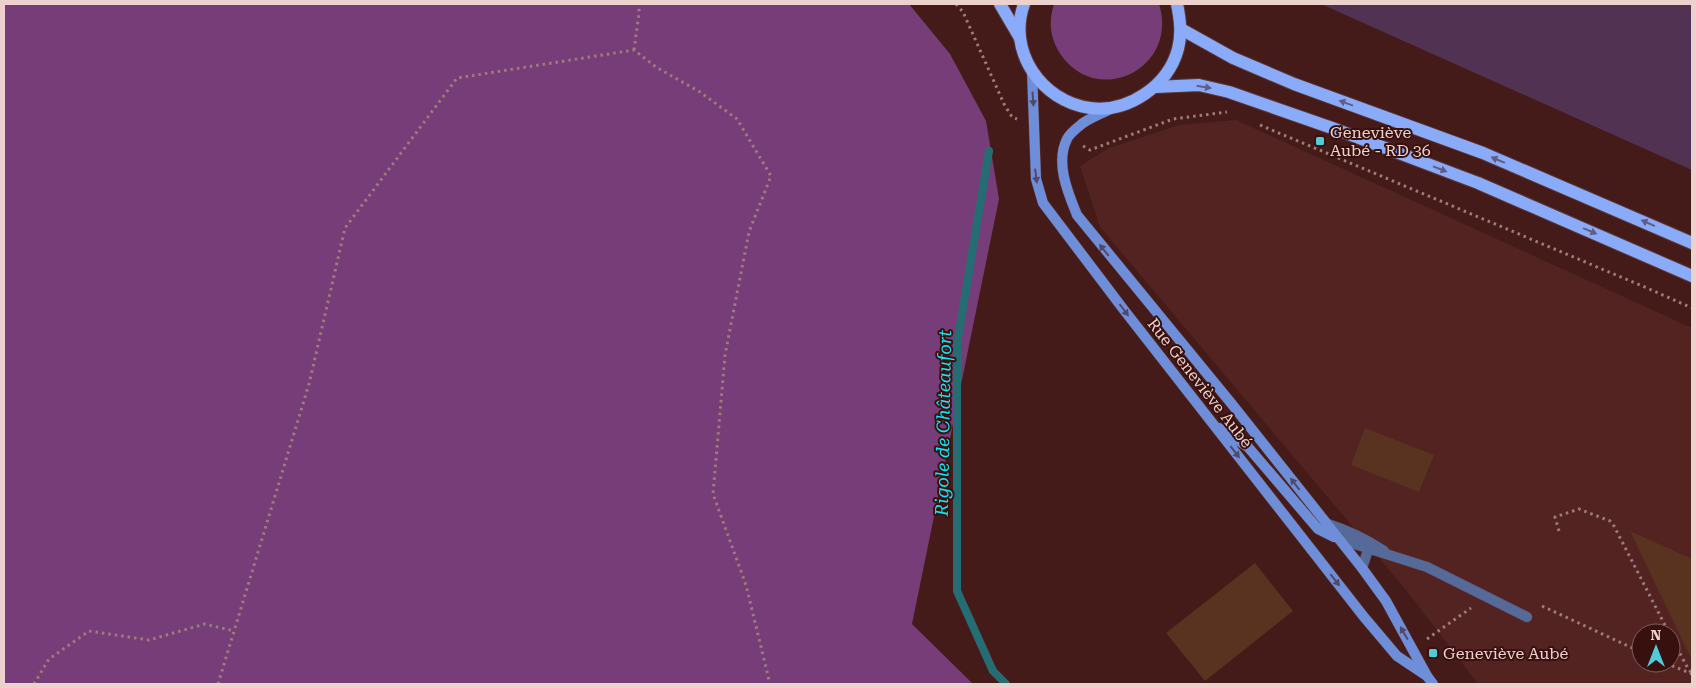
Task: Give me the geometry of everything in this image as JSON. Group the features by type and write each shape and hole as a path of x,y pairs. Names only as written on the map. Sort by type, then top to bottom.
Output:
{"main road":[{"path":"1000,4 1020,39"},
{"path":"1024,4 1020,13 1020,39 1022,52 1032,71 1047,89 1068,102 1091,108 1115,107 1136,99 1156,86 1169,70 1178,50 1181,29 1177,4"},
{"path":"1181,29 1233,58 1294,84 1484,153 1692,243"},
{"path":"1156,86 1199,85 1229,92 1335,129 1478,183 1692,276"}],"street":[{"name":"Rue Geneviève Aubé","path":"1032,71 1036,179 1043,203 1210,421 1364,617 1397,656 1430,680"},
{"path":"1067,138 1084,123 1115,107"},
{"name":"Rue Geneviève Aubé","path":"1067,138 1063,150 1063,173 1077,215 1362,568 1386,601 1430,680"},
{"path":"1210,421 1248,447 1318,529 1339,539"}],"lane":[{"path":"1325,523 1367,539 1386,553"},
{"path":"1339,539 1368,550 1386,553 1427,567 1527,617"},
{"path":"1362,568 1368,550"}],"path":[{"path":"634,50 639,4"},
{"path":"956,4 963,12 1012,117 1034,127"},
{"path":"218,684 309,384 344,228 457,78 634,50 656,67 700,92 737,119 771,176 749,232 725,355 714,494 746,584 770,684"},
{"path":"1067,138 1090,150 1173,118 1229,112"},
{"path":"1253,122 1692,308"},
{"path":"1559,530 1555,517 1579,508 1610,521 1664,623"},
{"path":"34,684 49,659 89,632 149,640 205,624 234,631"},
{"path":"1681,656 1692,674"}],"shaded area":[{"path":"4,4 909,4 950,54 986,121 999,199 912,624 973,684 4,684"},
{"path":"1054,4 1159,4 1162,27 1157,46 1147,62 1131,73 1114,79 1095,78 1077,71 1061,55 1054,43 1051,17"},
{"path":"1321,4 1692,4 1692,170"},
{"path":"1236,120 1692,328 1692,684 1478,684 1406,590 1100,227 1080,166 1109,148 1179,125"}],"building":[{"path":"1365,428 1434,455 1419,492 1351,465"},
{"path":"1630,531 1692,559 1692,657 1681,637 1681,623 1674,623"},
{"path":"1255,563 1293,611 1205,681 1166,633"}],"waterway":[{"name":"Rigole de Châteaufort","path":"989,151 957,344 957,591 993,671 1006,684"}],"place":[{"name":"Geneviève Aubé - RD 36","path":"1320,141"},
{"name":"Geneviève Aubé","path":"1433,653"}]}
